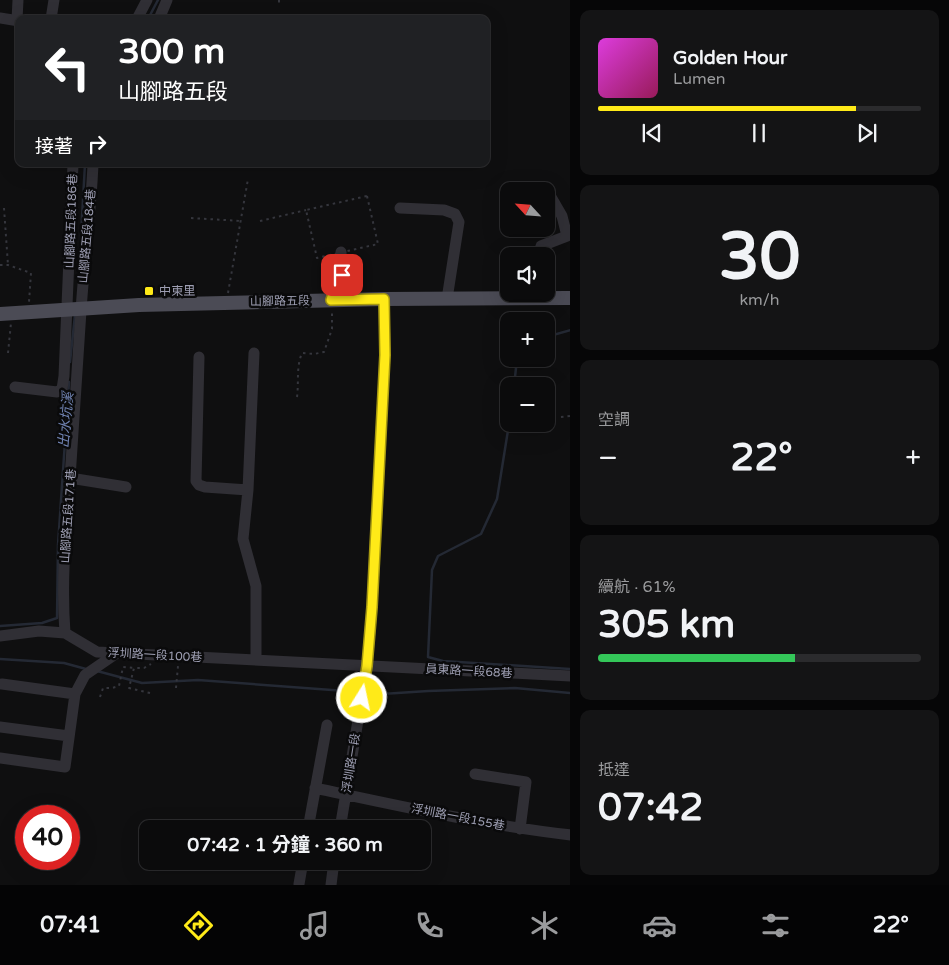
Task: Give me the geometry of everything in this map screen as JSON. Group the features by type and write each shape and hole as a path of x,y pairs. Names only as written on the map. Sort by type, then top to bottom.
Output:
{"main road":[{"name":"山腳路五段","path":"6,313 140,305 500,297"},
{"name":"山腳路五段","path":"555,297 570,298"}],"street":[{"path":"18,0 18,15"},
{"path":"52,15 54,0"},
{"path":"160,15 167,0"},
{"path":"138,15 143,2"},
{"path":"0,18 15,20"},
{"name":"山腳路五段186巷","path":"73,167 74,309"},
{"name":"山腳路五段184巷","path":"74,309 91,210 93,167"},
{"path":"541,247 567,236 562,216 555,204"},
{"path":"400,208 444,210 455,214 459,222 447,299"},
{"path":"331,300 342,275 340,252"},
{"name":"浮圳路一段","path":"342,820 367,666 372,607 385,355 384,299"},
{"path":"15,387 57,392 62,390 74,309"},
{"name":"山腳路五段171巷","path":"65,633 63,612 65,530 70,478 74,309"},
{"path":"254,353 248,490 243,540 256,586 256,660"},
{"path":"199,357 196,481 199,485 205,487 248,490"},
{"path":"70,478 126,487"},
{"name":"浮圳路一段100巷","path":"0,636 39,631 65,633 98,652 367,666"},
{"path":"0,758 65,767 75,694 85,675 116,653"},
{"name":"員東路一段68巷","path":"367,666 570,676"},
{"path":"2,684 75,694"},
{"path":"310,820 327,725"},
{"path":"0,726 69,736"},
{"path":"475,774 526,782 520,829"},
{"name":"浮圳路一段155巷","path":"315,788 455,818 570,835"},
{"path":"299,884 301,870"},
{"path":"330,885 332,870"}],"path":[{"path":"279,0 279,6"},
{"path":"227,303 248,179"},
{"path":"260,221 306,210 367,196 378,244 317,258 306,210"},
{"path":"4,208 8,265"},
{"path":"191,218 240,221"},
{"path":"0,265 8,265 31,274 28,312"},
{"path":"297,397 298,362 302,353 314,354 324,352 332,329 331,300"},
{"path":"6,313 8,353"},
{"path":"561,417 570,416"},
{"path":"100,697 103,688 119,686 123,667 148,666 156,655"},
{"path":"134,668 129,688 150,693"},
{"path":"176,688 177,677"}],"waterway":[{"name":"出水坑溪","path":"150,15 158,0"},
{"name":"出水坑溪","path":"80,252 85,167"},
{"name":"出水坑溪","path":"70,362 75,315"},
{"path":"555,334 570,330"},
{"path":"515,377 516,367"},
{"name":"出水坑溪","path":"0,626 42,623 57,618 58,545 69,382"},
{"path":"508,432 497,499 481,534 438,556 432,570 428,657 443,661 570,669"},
{"path":"0,659 64,663 86,669"},
{"path":"97,671 142,683 198,680 359,692"},
{"path":"367,693 382,694 515,688 570,693"}],"place":[{"name":"中東里","path":"149,291"}],"route":[{"path":"342,275 331,300 384,299 385,355 372,607 362,698"}]}
